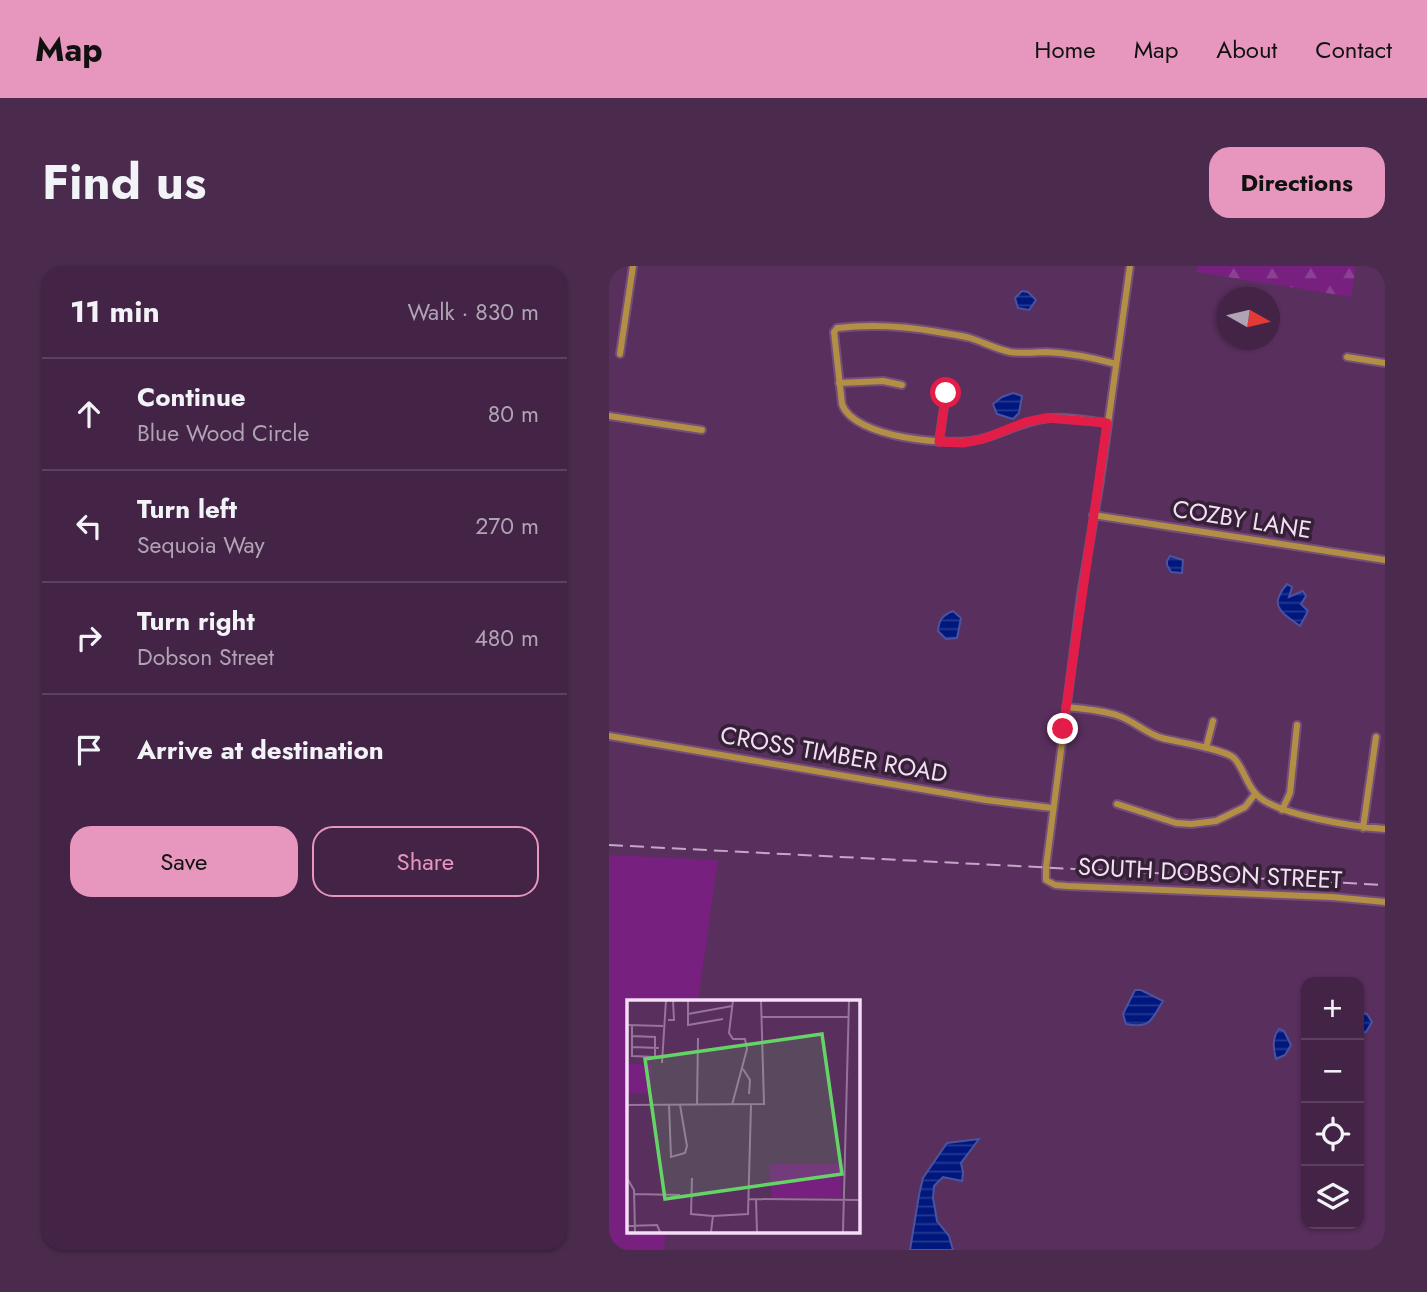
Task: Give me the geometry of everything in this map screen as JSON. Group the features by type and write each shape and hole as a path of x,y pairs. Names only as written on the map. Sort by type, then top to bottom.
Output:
{"street":[{"path":"619,354 633,266"},
{"path":"1052,808 1130,266"},
{"path":"1107,423 1046,418 963,443 903,437 881,431 848,416 844,411 834,342 835,330 870,325 904,327 969,338 1023,354 1046,352 1116,364"},
{"path":"1347,357 1385,363"},
{"path":"839,383 883,381 902,385"},
{"path":"939,442 946,393"},
{"path":"609,416 702,430"},
{"name":"COZBY LANE","path":"1093,516 1385,560"},
{"path":"1066,707 1119,716 1159,737 1234,758 1255,794 1267,804 1282,810 1363,828 1385,829"},
{"path":"1206,748 1213,721"},
{"path":"1282,810 1290,793 1297,725"},
{"name":"CROSS TIMBER ROAD","path":"609,736 986,800 1052,808"},
{"path":"1363,828 1376,737"},
{"path":"1117,804 1176,823 1191,824 1216,821 1245,807 1255,794"},
{"name":"SOUTH DOBSON STREET","path":"1052,808 1046,880 1055,885 1332,897 1385,902"}],"green space":[{"path":"1198,266 1356,266 1351,297 1197,272"},
{"path":"609,855 718,860 698,1000 627,1000 627,1233 666,1233 664,1250 609,1250"}],"shaded area":[{"path":"1022,291 1028,292 1036,300 1029,310 1018,308 1015,298"},
{"path":"1013,393 1022,396 1019,413 1013,419 997,414 993,404"},
{"path":"1170,556 1183,560 1182,573 1171,572 1167,565"},
{"path":"1287,584 1292,587 1289,597 1303,591 1306,596 1301,604 1308,611 1300,626 1279,608 1278,598"},
{"path":"953,611 961,618 957,638 946,639 938,631 939,623"},
{"path":"1135,990 1141,990 1163,1001 1146,1024 1126,1024 1123,1014"},
{"path":"1364,1013 1372,1022 1364,1032"},
{"path":"1279,1029 1284,1031 1291,1045 1285,1055 1276,1059 1274,1043"},
{"path":"979,1139 961,1163 962,1181 943,1177 934,1186 937,1221 949,1236 953,1250 910,1250 923,1178 947,1143"}],"railway":[{"path":"609,845 1385,885"}],"route":[{"path":"946,393 939,442 963,443 983,439 1026,422 1046,418 1107,423 1063,729"}]}
